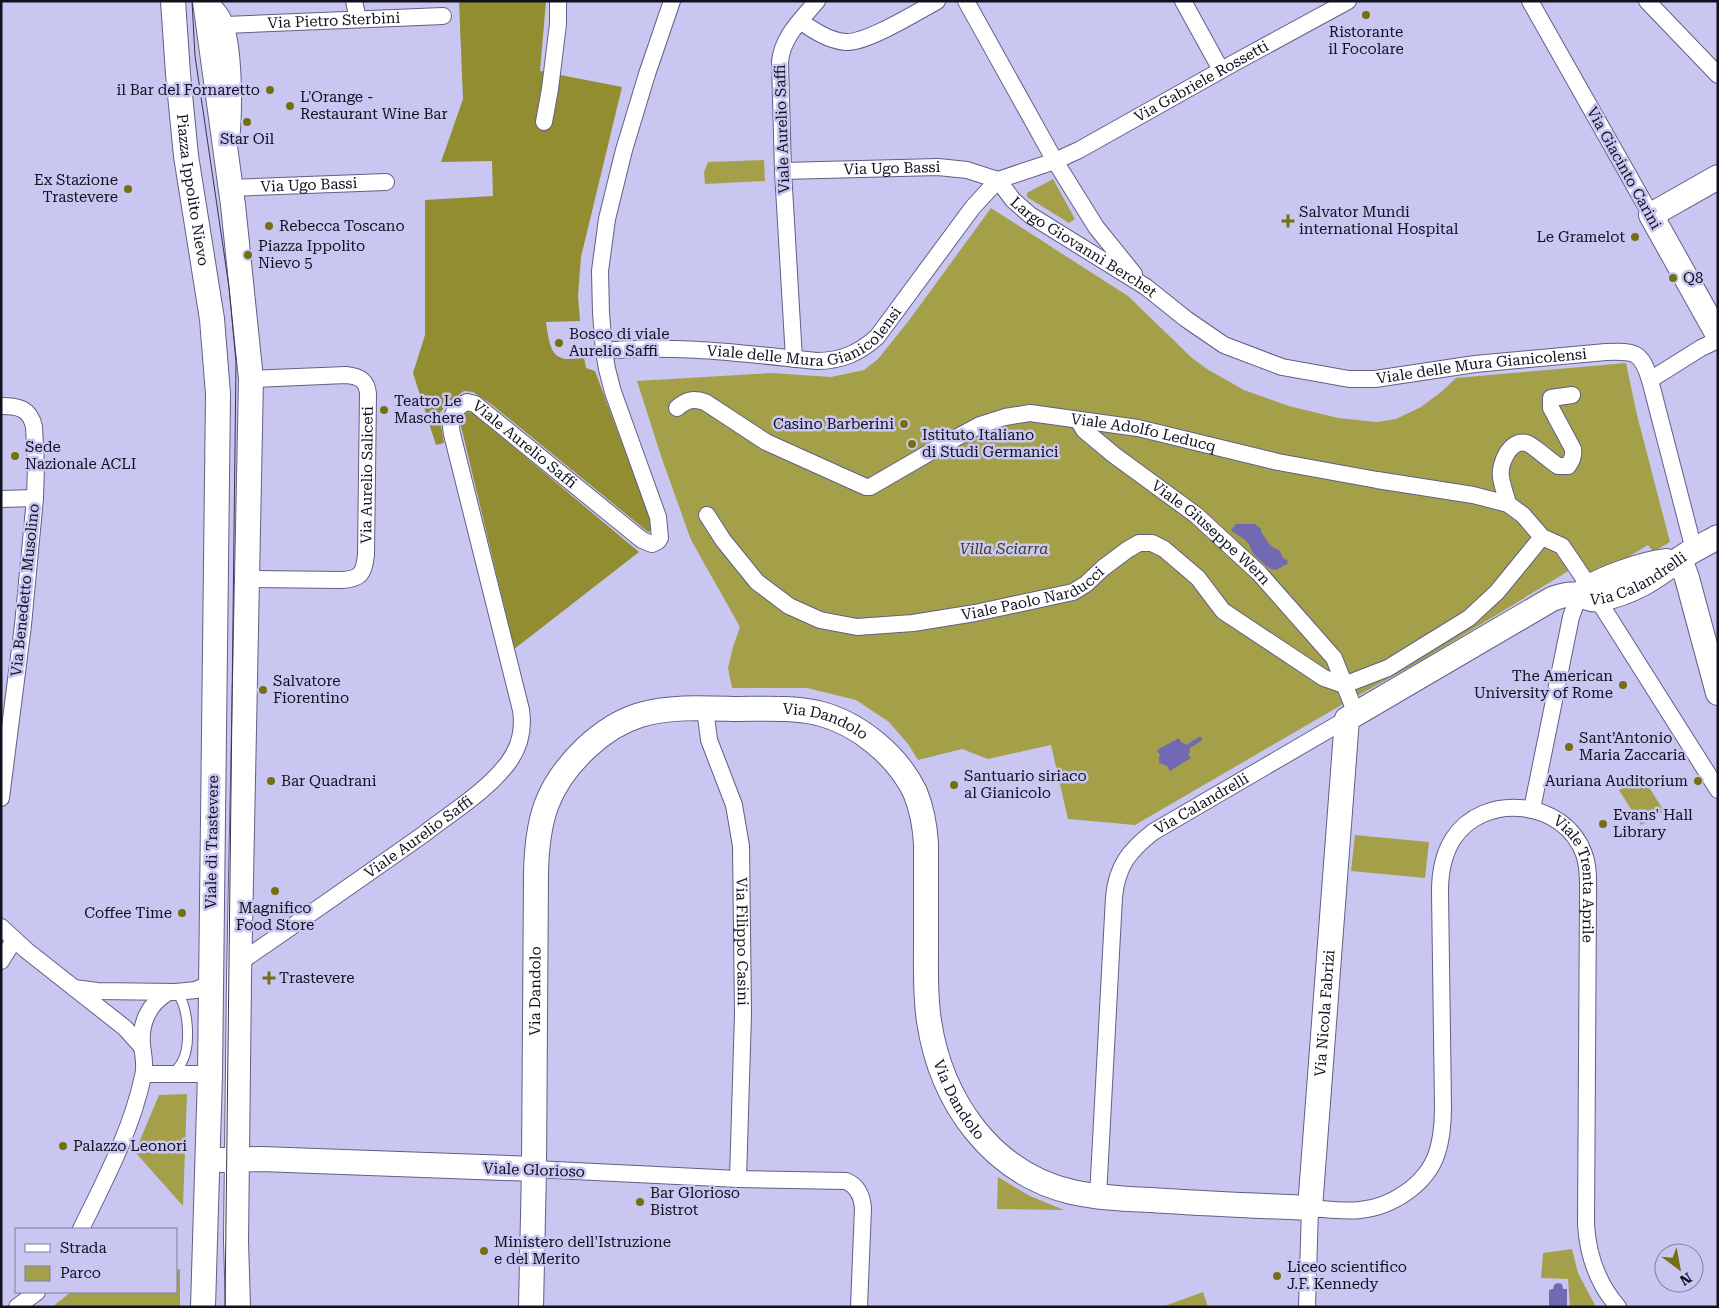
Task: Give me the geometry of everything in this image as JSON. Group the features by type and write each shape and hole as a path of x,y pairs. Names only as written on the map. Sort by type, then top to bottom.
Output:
{"street":[{"name":"Piazza Ippolito Nievo","path":"173,1 186,156 190,185 195,201 212,319 218,377"},
{"path":"205,1 230,180 251,379"},
{"path":"209,1 219,12 225,25 231,63 233,105 230,180"},
{"path":"354,1 358,19"},
{"path":"544,122 558,24 558,1"},
{"name":"Viale Aurelio Saffi","path":"240,962 411,843 475,795 504,768 512,758 521,740 521,710 452,434 451,420 457,408 467,402 471,402 642,540 652,544 658,541 660,535 659,522 613,392 604,351 600,271 607,219 635,110 672,1"},
{"name":"Viale Aurelio Saffi","path":"794,359 783,171 780,62 785,44 800,21 818,1"},
{"path":"800,21 828,36 850,42 875,33 937,1"},
{"path":"966,1 1055,161"},
{"path":"1183,1 1220,70"},
{"name":"Via Gabriele Rossetti","path":"1055,161 1080,150 1220,70 1348,1"},
{"name":"Via Giacinto Carini","path":"1530,1 1718,335"},
{"path":"1647,1 1718,75"},
{"name":"Via Pietro Sterbini","path":"225,25 443,16"},
{"name":"Largo Giovanni Berchet","path":"1055,161 1096,227 1146,287 1030,215 1014,200 998,180 1055,161"},
{"name":"Via Ugo Bassi","path":"783,171 938,167 967,170 998,180"},
{"path":"1651,215 1718,177"},
{"name":"Via Ugo Bassi","path":"230,180 386,182"},
{"name":"Viale delle Mura Gianicolensi","path":"604,351 630,348 664,349 817,361 835,360 856,353 882,331 973,208 998,180"},
{"name":"Viale delle Mura Gianicolensi","path":"1146,287 1186,320 1224,345 1282,367 1348,379 1375,379 1475,364 1626,351 1637,354 1642,359 1650,380 1687,555 1686,578 1718,693"},
{"path":"1650,380 1701,348 1718,340"},
{"name":"Via Aurelio Saliceti","path":"248,579 342,580 355,578 362,572 366,555 368,389 362,379 359,376 346,375 251,379"},
{"name":"Viale di Trastevere","path":"203,1307 209,1160 218,377"},
{"name":"Viale di Trastevere","path":"238,1307 237,1159 251,379"},
{"path":"1508,504 1501,476 1501,465 1512,447 1520,442 1528,443 1558,466 1568,466 1574,454 1573,449 1551,408 1552,398 1572,395"},
{"name":"Viale Adolfo Leducq","path":"677,408 686,400 704,402 766,442 866,487 870,487 980,425 1005,417 1030,413 1138,428 1278,462 1473,495 1508,504 1523,515 1542,537 1562,546 1589,594 1718,790"},
{"name":"Via Benedetto Musolino","path":"1,406 17,406 27,412 32,420 36,465 24,625 1,798"},
{"name":"Viale Giuseppe Wern","path":"1078,420 1084,430 1114,455 1196,515 1259,573 1334,658 1344,685"},
{"path":"1,499 35,498"},
{"name":"Viale Paolo Narducci","path":"707,515 723,540 757,582 789,606 820,620 857,627 913,623 957,616 1044,600 1073,592 1133,547 1140,543 1152,543 1164,549 1198,578 1224,611 1324,678 1344,685"},
{"path":"1352,716 1344,685 1388,668 1469,618 1497,592 1542,537"},
{"name":"Via Calandrelli","path":"1098,1197 1114,897 1117,878 1136,846 1154,832 1546,601 1561,596 1617,595 1646,582 1718,537"},
{"path":"1532,809 1571,617 1589,594"},
{"name":"Via Dandolo","path":"531,1307 536,866 539,834 547,802 559,779 571,763 596,740 619,724 657,711 705,708 784,709 802,710 825,715 851,726 866,736 887,754 898,767 915,793 924,827 926,844 926,996 928,1020 936,1056 946,1085 972,1128 984,1142 1010,1164 1026,1175 1045,1183 1070,1192 1098,1197 1223,1205 1310,1208"},
{"name":"Via Filippo Casini","path":"705,708 709,740 734,805 741,846 743,1014 738,1179"},
{"name":"Via Nicola Fabrizi","path":"1307,1307 1310,1208 1352,716"},
{"name":"Viale Trenta Aprile","path":"1310,1208 1347,1211 1380,1206 1407,1191 1424,1176 1432,1165 1439,1146 1443,1121 1440,891 1443,863 1453,840 1460,831 1474,820 1492,811 1532,809 1554,818 1566,826 1582,849 1586,862 1588,896 1586,1225 1588,1245 1595,1268 1602,1283 1618,1307"},
{"path":"1,928 125,1028 142,1047"},
{"path":"1,961 14,940"},
{"path":"72,987 97,991 171,992 196,990 211,983 240,962"},
{"path":"81,1228 116,1154 144,1074 142,1047 144,1023 156,999 171,992"},
{"path":"144,1074 210,1074"},
{"name":"Viale Glorioso","path":"209,1160 237,1159 534,1169 738,1179 846,1181 857,1188 862,1199 863,1208 859,1307"},
{"path":"17,1307 35,1293"}],"lane":[{"path":"171,992 182,1000 186,1009 186,1042 182,1062 171,1074"}],"green space":[{"path":"764,160 765,181 705,184 704,172 708,162"},
{"path":"1053,179 1075,219 1069,223 1027,197 1027,193"},
{"name":"Villa Sciarra","path":"991,208 1128,296 1192,358 1207,369 1244,390 1289,406 1338,418 1377,422 1396,419 1421,407 1456,378 1626,363 1637,415 1670,542 1653,552 1648,545 1602,573 1599,568 1588,576 1580,564 1424,659 1135,825 1068,819 1051,745 988,759 962,749 918,760 908,744 889,722 856,700 807,688 732,688 728,668 740,627 691,540 637,381 771,373 831,377 864,370 878,359 910,319"},
{"path":"1642,776 1664,811 1641,825 1619,790"},
{"path":"1355,835 1429,842 1425,878 1351,871"},
{"path":"187,1094 183,1206 135,1152 159,1095"},
{"path":"998,1177 1030,1196 1064,1210 997,1209"},
{"path":"1572,1249 1578,1273 1596,1307 1570,1307 1568,1279 1541,1278 1543,1253"},
{"path":"180,1269 180,1307 52,1307 70,1293 178,1293 178,1270"},
{"path":"1203,1292 1208,1307 1162,1307"}],"shaded area":[{"path":"459,1 546,1 540,71 622,87 581,257 578,296 580,321 546,322 549,340 554,353 565,359 584,357 586,368 595,371 652,523 653,530 648,532 491,404 473,392 464,391 449,402 439,414 444,443 436,445 413,373 425,335 425,200 493,196 492,161 441,162 463,99"},
{"path":"467,412 473,413 639,552 513,650 460,422 462,416"},
{"path":"1236,524 1255,524 1261,529 1261,532 1271,546 1280,551 1288,564 1274,570 1266,566 1253,553 1245,540 1231,530"},
{"path":"1179,738 1181,742 1189,746 1190,752 1188,754 1191,758 1170,771 1167,766 1159,763 1160,755 1157,750"},
{"path":"1557,1283 1562,1284 1563,1289 1567,1289 1567,1307 1549,1307 1549,1290 1553,1289"}],"waterway":[{"path":"1189,746 1200,739"}],"tram line":[{"path":"192,1 195,56 229,287 236,362 225,1307"}],"place":[{"name":"Ristorante il Focolare","path":"1366,15"},
{"name":"il Bar del Fornaretto","path":"270,90"},
{"name":"L'Orange - Restaurant Wine Bar","path":"290,106"},
{"name":"Star Oil","path":"247,122"},
{"name":"Ex Stazione Trastevere","path":"128,189"},
{"name":"Salvator Mundi international Hospital","path":"1288,221"},
{"name":"Rebecca Toscano","path":"269,226"},
{"name":"Le Gramelot","path":"1635,237"},
{"name":"Piazza Ippolito Nievo 5","path":"248,255"},
{"name":"Q8","path":"1673,278"},
{"name":"Bosco di viale Aurelio Saffi","path":"559,343"},
{"name":"Teatro Le Maschere","path":"384,410"},
{"name":"Casino Barberini","path":"904,424"},
{"name":"Istituto Italiano di Studi Germanici","path":"912,444"},
{"name":"Sede Nazionale ACLI","path":"15,456"},
{"name":"The American University of Rome","path":"1623,685"},
{"name":"Salvatore Fiorentino","path":"263,690"},
{"name":"Sant’Antonio Maria Zaccaria","path":"1569,747"},
{"name":"Bar Quadrani","path":"271,781"},
{"name":"Auriana Auditorium","path":"1698,781"},
{"name":"Santuario siriaco al Gianicolo","path":"954,785"},
{"name":"Evans' Hall Library","path":"1603,824"},
{"name":"Magnifico Food Store","path":"275,891"},
{"name":"Coffee Time","path":"182,913"},
{"name":"Trastevere","path":"269,978"},
{"name":"Palazzo Leonori","path":"63,1146"},
{"name":"Bar Glorioso Bistrot","path":"640,1202"},
{"name":"Ministero dell'Istruzione e del Merito","path":"484,1251"},
{"name":"Liceo scientifico J.F. Kennedy","path":"1277,1276"}]}
